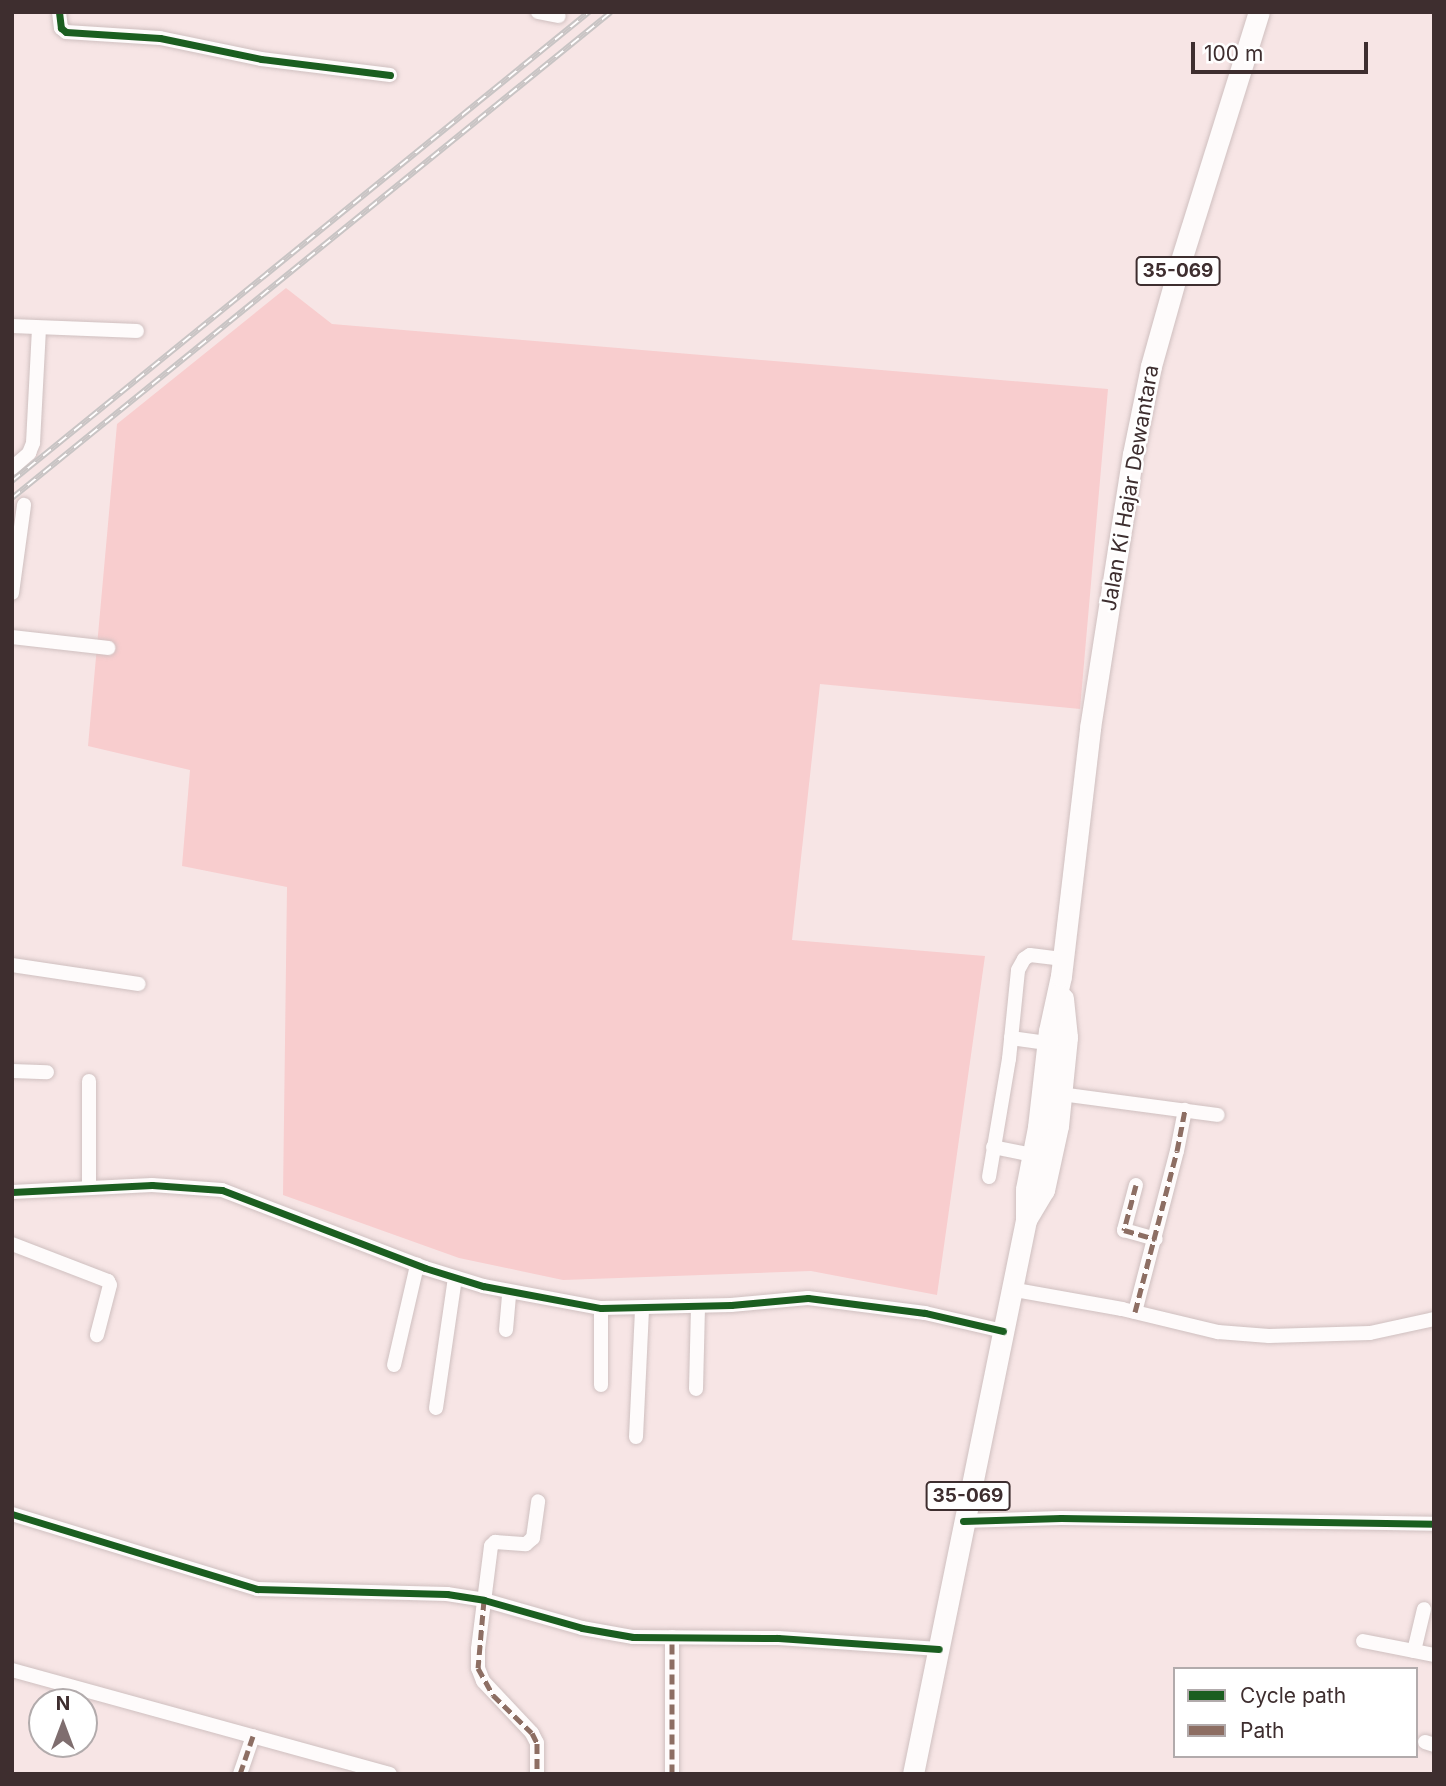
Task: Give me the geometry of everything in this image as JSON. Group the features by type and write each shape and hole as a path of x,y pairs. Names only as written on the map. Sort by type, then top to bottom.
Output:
{"main road":[{"name":"Jalan Ki Hajar Dewantara","path":"1054,1101 1043,1042 1058,964 1090,728 1133,454 1149,378 1178,270 1259,12"},
{"name":"Jalan Ki Hajar Dewantara","path":"1026,1220 1044,1190 1048,1127 1067,1037 1058,964"},
{"name":"Jalan Ki Hajar Dewantara","path":"914,1774 963,1521 1026,1220 1028,1154 1048,1127"}],"street":[{"path":"59,12 61,28 66,32 160,38 261,59 390,75"},
{"path":"538,12 558,16"},
{"path":"12,326 137,331"},
{"path":"12,468 29,453 33,443 39,328"},
{"path":"12,593 24,505"},
{"path":"12,637 108,648"},
{"path":"989,1177 999,1149 1016,1038 1018,970 1024,959 1030,955 1058,964"},
{"path":"12,965 139,984"},
{"path":"1016,1038 1043,1042"},
{"path":"12,1071 47,1072"},
{"path":"89,1081 89,1187"},
{"path":"1054,1101 1183,1120 1218,1115"},
{"path":"1135,1312 1156,1239 1183,1120"},
{"path":"999,1149 1028,1154"},
{"path":"12,1192 152,1185 222,1189 288,1217 455,1278 509,1293 601,1308 698,1306 808,1298 925,1313 1003,1331"},
{"path":"1136,1185 1124,1230 1156,1239"},
{"path":"12,1244 108,1281 110,1285 97,1335"},
{"path":"394,1365 416,1265"},
{"path":"436,1408 455,1278"},
{"path":"1010,1289 1135,1312 1218,1332 1269,1336 1370,1332 1434,1319"},
{"path":"506,1330 509,1293"},
{"path":"696,1390 698,1306"},
{"path":"601,1308 601,1385"},
{"path":"636,1437 642,1308"},
{"path":"537,1774 537,1743 532,1733 493,1695 478,1668 492,1543 526,1544 533,1538 538,1502"},
{"path":"12,1514 257,1589 410,1592 484,1600 582,1628 634,1637 778,1638 939,1650"},
{"path":"963,1521 1075,1518 1434,1524"},
{"path":"1414,1651 1424,1609"},
{"path":"671,1774 672,1637"},
{"path":"1363,1641 1434,1655"},
{"path":"12,1670 390,1774"},
{"path":"240,1774 253,1736"}],"shaded area":[{"path":"286,288 332,324 1108,389 1080,709 820,684 792,940 985,956 937,1295 811,1271 563,1280 459,1258 283,1195 287,887 182,866 190,770 88,746 117,424"}],"railway":[{"path":"12,481 589,12"},
{"path":"12,498 611,12"}],"marked path":[{"path":"1135,1312 1185,1110"},
{"path":"1136,1185 1124,1230 1156,1239"},
{"path":"484,1600 478,1668 493,1695 532,1733 537,1743 537,1774"},
{"path":"672,1637 672,1774"},
{"path":"240,1774 253,1736"}],"cycle path":[{"path":"59,12 61,28 66,32 160,38 261,59 390,75"},
{"path":"12,1192 152,1185 222,1190 425,1268 483,1286 601,1308 731,1305 808,1298 925,1313 1003,1331"},
{"path":"12,1514 257,1589 447,1594 484,1600 582,1628 633,1637 778,1638 939,1649"},
{"path":"963,1521 1061,1518 1434,1524"}]}
